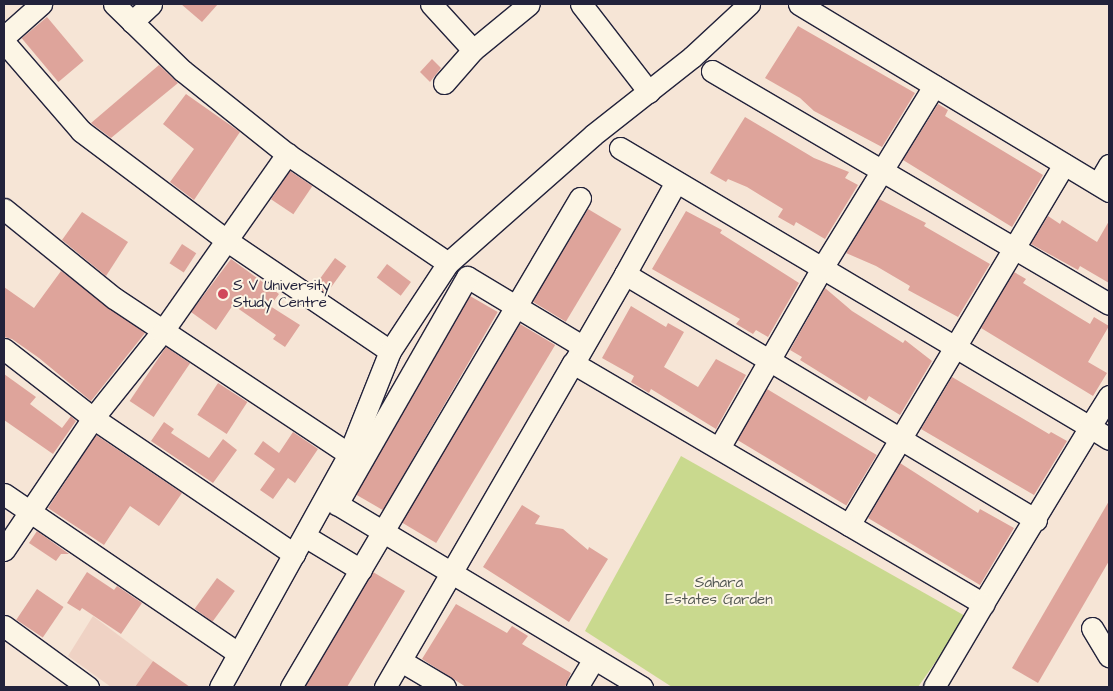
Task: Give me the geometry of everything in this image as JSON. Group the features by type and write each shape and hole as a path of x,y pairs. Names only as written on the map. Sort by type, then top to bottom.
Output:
{"street":[{"path":"4,37 41,4"},
{"path":"114,4 183,71 287,154 448,263"},
{"path":"132,22 151,4"},
{"path":"431,4 473,50"},
{"path":"444,83 473,50 529,4"},
{"path":"581,4 649,92"},
{"path":"220,687 349,454 390,351 448,263 593,135 649,92 749,4"},
{"path":"799,4 1104,188 1109,165"},
{"path":"4,42 81,131 226,240 390,351"},
{"path":"712,71 1109,304"},
{"path":"719,448 768,359 822,268 934,86"},
{"path":"620,148 954,344 1109,439"},
{"path":"4,550 92,418 162,332 287,154"},
{"path":"849,525 954,344 1064,164"},
{"path":"386,687 449,573 625,274 676,182"},
{"path":"291,687 517,308 580,198"},
{"path":"4,209 114,298 162,332 349,454"},
{"path":"625,274 901,437 1036,520"},
{"path":"642,687 336,504 468,277 517,308 577,355 719,448 983,604"},
{"path":"4,349 92,418 294,554"},
{"path":"934,687 1109,396"},
{"path":"4,494 238,653"},
{"path":"313,541 362,570"},
{"path":"4,626 88,687"},
{"path":"1092,628 1109,656"},
{"path":"577,687 594,659"},
{"path":"401,661 445,687"}],"shaded area":[{"path":"93,616 153,661 135,687 111,687 68,656"}],"green space":[{"name":"Sahara Estates Garden","path":"681,456 967,617 918,687 672,687 585,631"}],"building":[{"path":"181,4 218,4 202,22"},
{"path":"47,17 84,61 58,82 22,38"},
{"path":"798,26 915,93 882,147 814,111 800,98 765,78"},
{"path":"432,59 441,68 430,82 420,72"},
{"path":"159,65 178,83 111,138 91,123"},
{"path":"186,94 240,132 194,200 170,182 194,149 163,124"},
{"path":"938,104 948,110 945,116 1043,175 1012,227 903,160"},
{"path":"745,117 814,158 849,172 845,178 858,185 825,239 796,222 794,226 778,217 783,209 747,187 728,179 726,182 710,173"},
{"path":"290,171 312,186 293,214 271,199"},
{"path":"879,199 926,223 924,226 990,264 958,317 908,290 910,286 876,266 846,253"},
{"path":"588,209 621,229 566,322 532,302"},
{"path":"686,211 722,230 720,233 799,283 768,337 756,330 753,334 736,324 740,319 652,269"},
{"path":"82,212 128,242 106,276 62,240"},
{"path":"1048,216 1060,224 1062,220 1097,242 1109,221 1109,283 1080,266 1078,270 1031,244"},
{"path":"182,244 196,253 184,273 169,263"},
{"path":"335,258 346,266 326,294 315,286"},
{"path":"231,259 279,294 270,306 300,325 285,347 273,339 276,335 233,305 216,330 191,312"},
{"path":"387,264 411,282 401,296 377,278"},
{"path":"61,271 145,333 91,401 39,358 12,339 4,337 4,287 34,308"},
{"path":"1014,272 1026,279 1023,283 1090,324 1094,317 1109,326 1088,362 1107,373 1093,396 981,328"},
{"path":"825,288 852,311 903,343 905,340 932,361 900,415 869,396 866,401 800,360 802,357 790,350"},
{"path":"470,296 498,312 383,510 356,494"},
{"path":"631,306 666,327 668,323 684,332 664,367 698,387 716,359 746,375 716,429 651,389 649,393 631,382 634,376 602,358"},
{"path":"520,324 555,345 436,543 401,522"},
{"path":"166,347 190,363 154,417 130,401"},
{"path":"4,374 36,397 30,404 62,428 71,416 76,421 53,454 4,420"},
{"path":"952,377 1049,434 1051,432 1067,441 1034,495 921,429"},
{"path":"218,383 247,402 227,434 197,415"},
{"path":"767,389 877,455 846,505 737,440"},
{"path":"164,422 174,429 171,433 209,458 223,439 237,450 213,483 151,441"},
{"path":"293,432 318,449 295,483 288,478 273,499 260,490 275,469 254,454 263,441 279,453"},
{"path":"96,435 182,493 159,526 130,506 104,545 48,508"},
{"path":"900,463 978,513 980,509 1014,528 980,585 868,518"},
{"path":"1109,501 1109,561 1038,683 1012,668"},
{"path":"522,505 540,516 535,524 563,529 588,550 589,547 608,559 569,622 483,567"},
{"path":"37,531 69,554 61,554 56,561 29,543"},
{"path":"87,572 114,590 117,586 142,603 121,634 82,608 80,611 67,603"},
{"path":"373,572 405,591 347,687 305,687"},
{"path":"217,578 235,591 212,622 195,609"},
{"path":"37,589 64,607 43,638 16,620"},
{"path":"456,604 507,633 512,626 528,636 522,644 571,673 565,687 466,687 422,659"},
{"path":"153,661 190,687 135,687"}],"place":[{"name":"S V University Study Centre","path":"223,294"}]}
